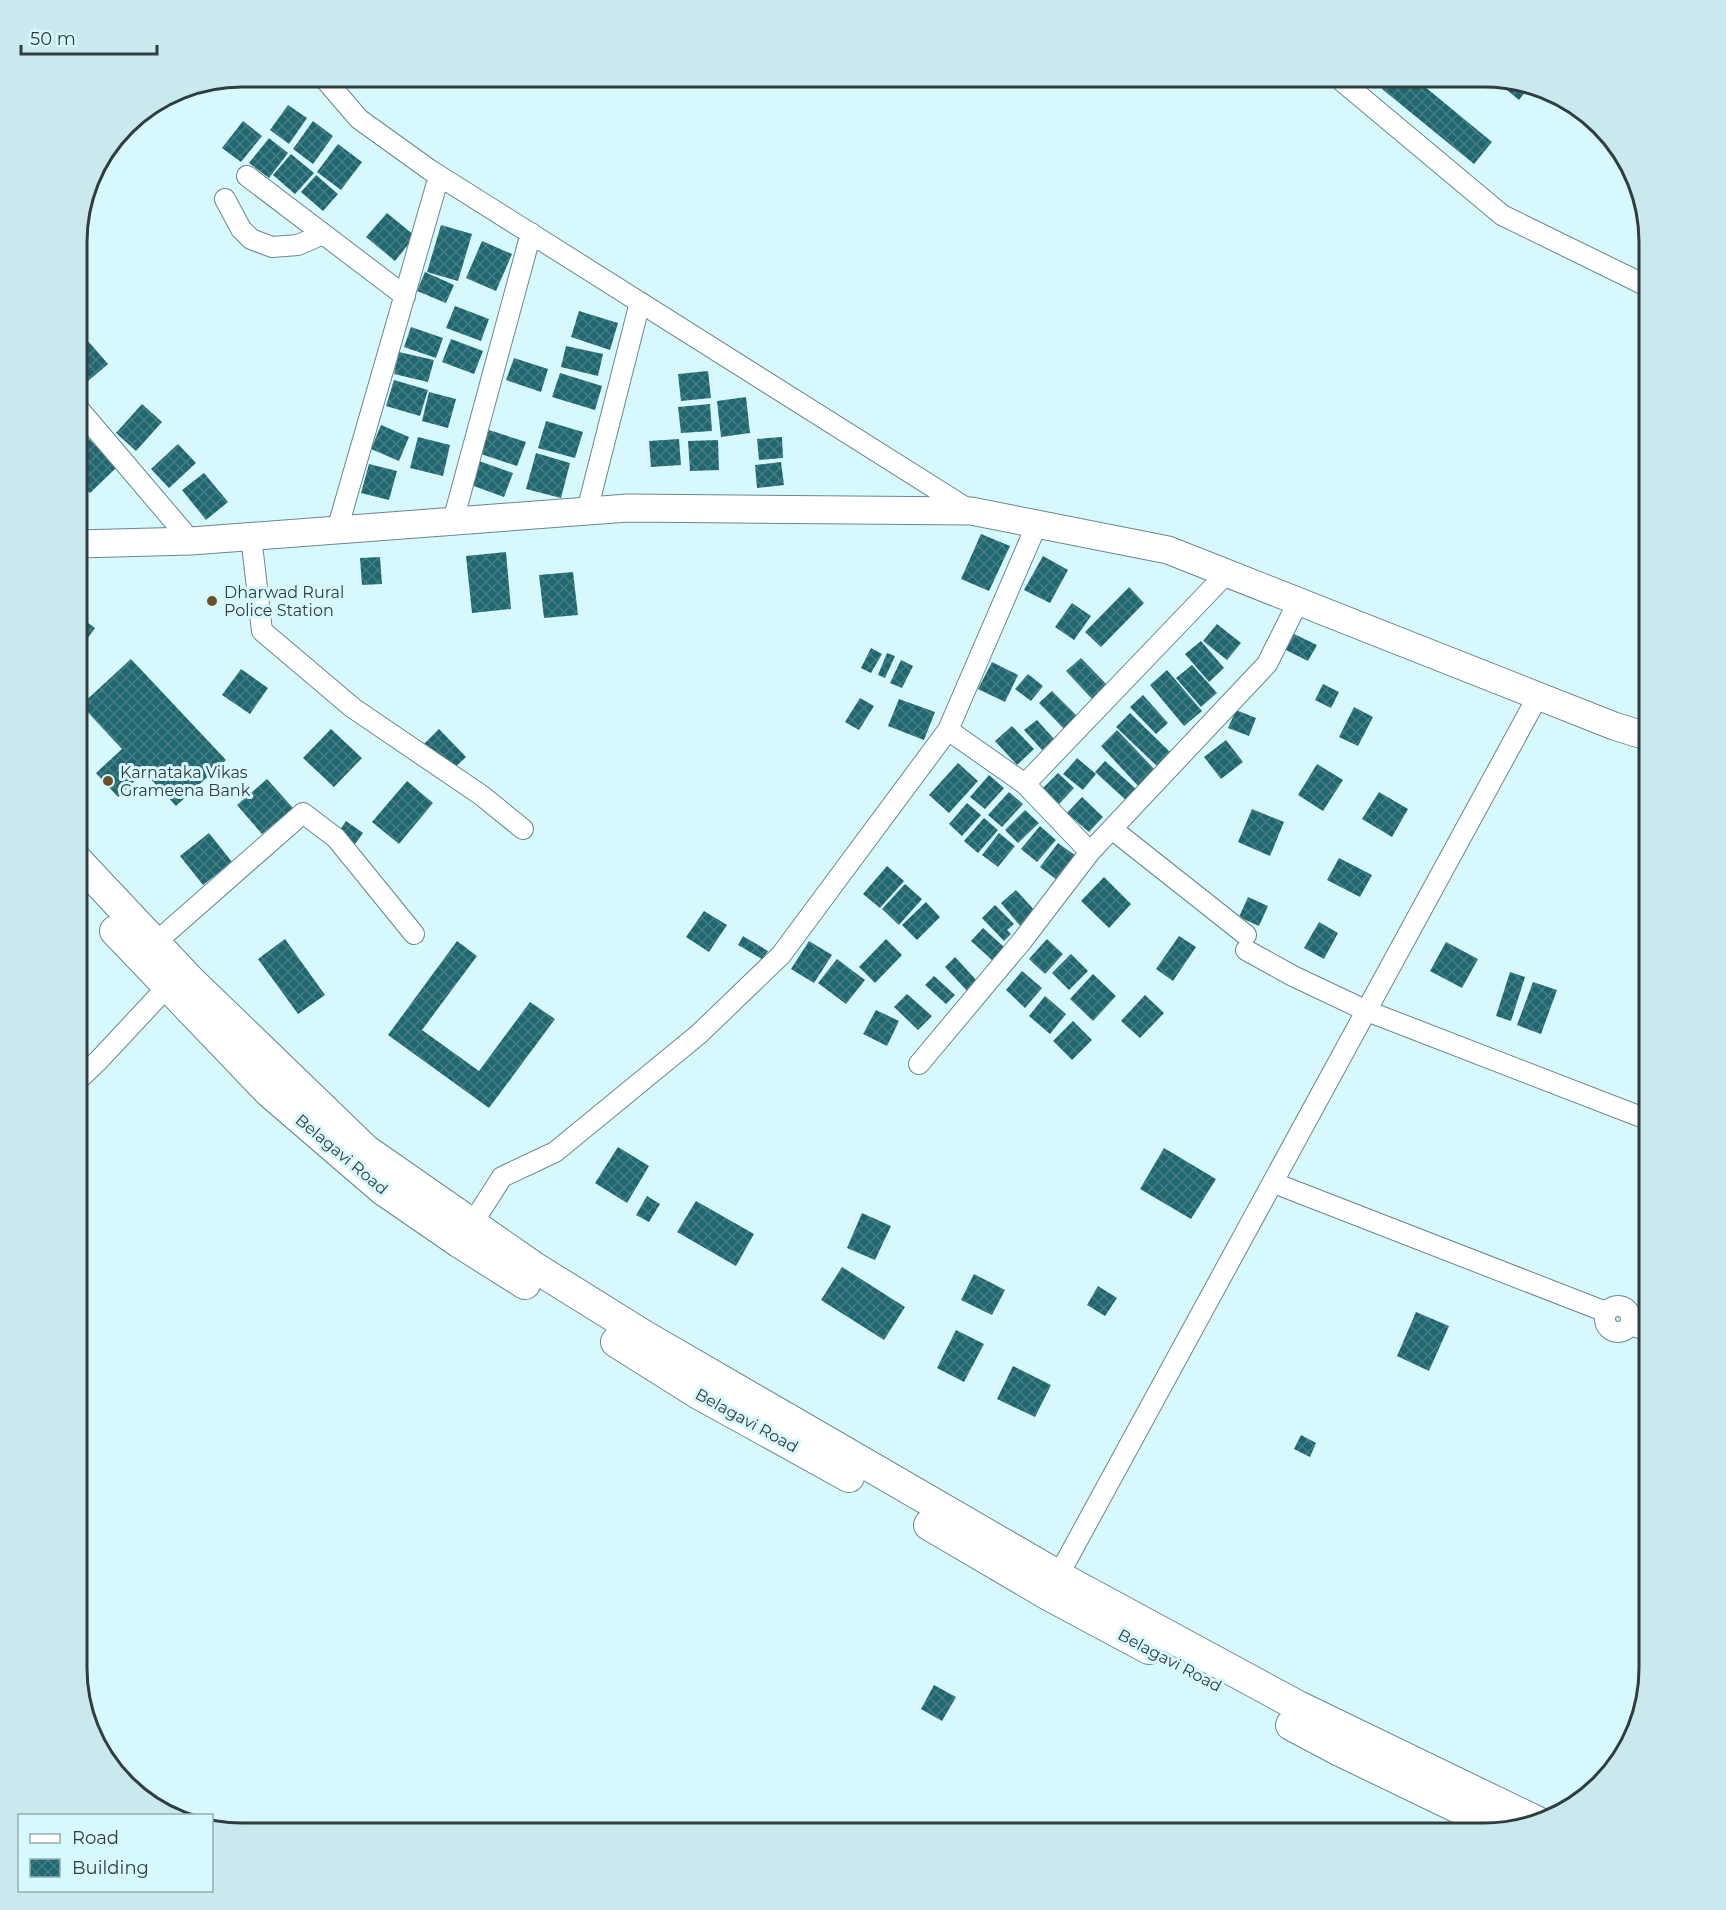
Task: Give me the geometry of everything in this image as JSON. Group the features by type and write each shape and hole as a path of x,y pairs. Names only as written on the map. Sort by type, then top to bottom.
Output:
{"main road":[{"path":"87,544 191,541 628,508 971,511 1168,550 1614,726 1639,734"},
{"path":"87,871 190,980 366,1150 534,1267 645,1336 1058,1575 1298,1706 1527,1817"},
{"name":"Belagavi Road","path":"87,900 167,987 269,1092 383,1190 460,1243 697,1393 821,1461 1050,1596 1340,1751 1489,1823"}],"street":[{"path":"332,87 359,118 439,176 971,511"},
{"path":"1349,87 1502,215 1639,282"},
{"path":"247,176 405,296"},
{"path":"337,530 439,176"},
{"path":"225,199 240,229 251,239 272,247 298,245 323,234"},
{"path":"453,521 531,233"},
{"path":"587,511 640,302"},
{"path":"87,419 191,541"},
{"path":"472,1224 502,1177 555,1152 699,1035 781,955 948,730 1037,524"},
{"path":"251,536 262,631 353,708 482,795 523,829"},
{"path":"1025,784 1227,573"},
{"path":"919,1064 1022,941 1090,852 1266,664 1298,602"},
{"path":"1058,1575 1538,696"},
{"path":"948,730 1025,784 1090,852"},
{"path":"155,944 303,813 336,838 414,934"},
{"path":"1112,830 1246,942 1293,976 1367,1011 1639,1115"},
{"path":"87,1071 167,987"},
{"path":"1274,1183 1606,1312 1612,1307 1620,1306 1627,1310 1631,1317 1630,1325 1639,1327"}],"building":[{"path":"1384,87 1425,87 1492,142 1474,164 1382,89"},
{"path":"1505,89 1525,92 1519,100"},
{"path":"288,105 307,118 289,144 270,130"},
{"path":"243,121 262,136 241,162 222,148"},
{"path":"313,121 333,136 313,164 293,149"},
{"path":"269,138 288,153 269,178 249,163"},
{"path":"338,144 362,162 341,190 317,172"},
{"path":"291,154 314,173 295,194 273,175"},
{"path":"316,175 338,194 323,211 301,192"},
{"path":"387,213 415,236 395,261 366,237"},
{"path":"441,225 472,234 458,281 427,272"},
{"path":"482,241 512,254 496,291 466,278"},
{"path":"425,272 454,285 446,303 417,291"},
{"path":"455,306 489,319 481,341 446,328"},
{"path":"579,311 618,323 610,350 571,337"},
{"path":"411,327 443,338 436,358 404,347"},
{"path":"451,339 483,351 474,374 442,362"},
{"path":"87,342 108,364 87,382"},
{"path":"566,346 603,354 598,376 561,367"},
{"path":"399,352 434,360 428,382 394,374"},
{"path":"514,358 548,369 541,392 506,380"},
{"path":"708,371 711,398 681,401 678,374"},
{"path":"560,373 602,386 595,410 552,397"},
{"path":"394,380 428,390 420,416 386,406"},
{"path":"429,392 456,399 448,428 422,421"},
{"path":"746,397 750,433 721,437 717,401"},
{"path":"142,404 162,422 136,451 116,433"},
{"path":"710,404 712,431 681,433 678,407"},
{"path":"546,421 583,432 575,458 538,448"},
{"path":"381,425 409,437 399,461 371,449"},
{"path":"489,430 526,442 517,466 481,454"},
{"path":"87,437 117,467 90,493 87,490"},
{"path":"418,437 450,445 443,476 410,468"},
{"path":"782,437 783,458 759,460 757,439"},
{"path":"679,439 681,465 651,467 649,441"},
{"path":"718,440 719,470 690,471 688,441"},
{"path":"178,444 196,463 169,488 151,469"},
{"path":"536,453 570,463 561,498 526,489"},
{"path":"479,461 513,473 504,497 471,485"},
{"path":"781,462 784,485 757,488 755,465"},
{"path":"369,464 397,471 389,500 361,493"},
{"path":"204,473 228,502 206,520 182,490"},
{"path":"981,534 1010,546 989,591 961,579"},
{"path":"506,552 511,609 472,613 466,556"},
{"path":"1043,556 1068,570 1050,603 1024,590"},
{"path":"380,557 382,584 362,585 360,558"},
{"path":"573,572 578,615 544,618 539,575"},
{"path":"1129,587 1144,603 1101,647 1085,632"},
{"path":"1072,603 1091,616 1074,640 1055,627"},
{"path":"87,622 95,628 87,639"},
{"path":"1217,624 1241,643 1227,660 1203,641"},
{"path":"1290,632 1317,645 1308,661 1282,648"},
{"path":"1201,641 1224,668 1209,682 1185,654"},
{"path":"871,648 882,654 871,673 861,668"},
{"path":"887,653 895,656 885,678 878,675"},
{"path":"1081,658 1108,686 1093,700 1066,671"},
{"path":"131,659 226,760 176,806 144,772 118,797 96,773 122,749 87,711 87,699"},
{"path":"901,660 913,666 902,688 890,683"},
{"path":"992,662 1018,675 1005,702 978,689"},
{"path":"1192,665 1217,693 1201,707 1176,678"},
{"path":"241,669 268,688 250,714 222,695"},
{"path":"1167,670 1202,711 1184,726 1150,685"},
{"path":"1028,674 1043,686 1031,701 1015,689"},
{"path":"1323,684 1339,692 1331,708 1315,700"},
{"path":"1052,691 1077,716 1064,729 1039,703"},
{"path":"1143,695 1168,723 1156,734 1130,707"},
{"path":"860,698 874,706 859,730 845,722"},
{"path":"899,699 935,712 924,740 888,726"},
{"path":"1354,707 1373,717 1358,746 1339,737"},
{"path":"1236,710 1256,718 1249,736 1228,728"},
{"path":"1130,713 1171,753 1158,767 1116,727"},
{"path":"1037,720 1054,739 1042,750 1024,730"},
{"path":"1012,726 1034,749 1017,765 995,741"},
{"path":"331,729 362,758 334,787 303,758"},
{"path":"439,729 466,757 449,773 422,746"},
{"path":"1117,730 1157,772 1140,788 1101,746"},
{"path":"1226,740 1243,762 1221,779 1204,757"},
{"path":"1077,758 1096,774 1083,790 1063,774"},
{"path":"1105,761 1137,790 1127,801 1095,772"},
{"path":"958,763 978,781 949,813 929,795"},
{"path":"1317,764 1343,780 1323,811 1298,795"},
{"path":"1058,773 1074,788 1059,804 1042,789"},
{"path":"989,775 1004,788 985,809 970,797"},
{"path":"267,779 293,808 262,834 237,805"},
{"path":"407,781 433,803 399,844 372,822"},
{"path":"1009,792 1023,804 1002,827 988,815"},
{"path":"1379,792 1408,809 1392,837 1362,819"},
{"path":"1082,797 1103,817 1089,832 1067,813"},
{"path":"967,803 981,815 962,836 949,824"},
{"path":"1252,809 1284,822 1270,856 1238,842"},
{"path":"1025,810 1039,823 1018,843 1005,830"},
{"path":"984,818 998,830 978,853 964,841"},
{"path":"346,821 363,833 355,844 338,833"},
{"path":"1040,826 1056,840 1037,862 1021,849"},
{"path":"209,833 232,862 203,885 180,856"},
{"path":"999,833 1015,846 998,867 982,855"},
{"path":"1058,843 1076,856 1057,880 1040,867"},
{"path":"1339,858 1372,875 1360,897 1327,880"},
{"path":"887,866 904,881 880,908 863,894"},
{"path":"1104,877 1131,904 1109,928 1081,901"},
{"path":"905,884 922,899 899,925 882,909"},
{"path":"1016,890 1037,913 1021,927 1001,903"},
{"path":"1248,897 1268,906 1259,926 1239,917"},
{"path":"926,902 940,917 917,940 902,925"},
{"path":"995,905 1014,924 1007,930 1011,934 1004,941 982,918"},
{"path":"704,911 727,925 709,952 686,937"},
{"path":"1319,922 1338,933 1324,959 1304,948"},
{"path":"983,928 1004,947 992,960 971,941"},
{"path":"743,936 768,951 762,959 738,945"},
{"path":"1179,936 1196,947 1173,981 1156,969"},
{"path":"285,939 325,995 298,1014 258,959"},
{"path":"886,939 902,955 875,983 859,967"},
{"path":"1047,939 1063,954 1045,974 1029,959"},
{"path":"457,941 477,956 422,1030 479,1071 530,1002 555,1019 489,1108 388,1035"},
{"path":"809,941 832,955 814,983 791,969"},
{"path":"1446,942 1478,959 1462,988 1430,971"},
{"path":"1071,954 1088,971 1069,990 1052,973"},
{"path":"955,957 979,983 968,992 945,967"},
{"path":"837,959 865,980 846,1004 818,983"},
{"path":"1022,971 1042,988 1025,1008 1006,990"},
{"path":"1510,972 1525,977 1511,1021 1496,1016"},
{"path":"1093,974 1116,996 1093,1021 1070,999"},
{"path":"934,976 955,995 946,1004 925,985"},
{"path":"1533,982 1557,990 1541,1034 1517,1025"},
{"path":"907,994 932,1016 918,1030 894,1007"},
{"path":"1145,995 1164,1013 1140,1038 1121,1021"},
{"path":"1045,996 1066,1014 1050,1034 1029,1016"},
{"path":"876,1010 899,1021 887,1046 863,1034"},
{"path":"1073,1021 1092,1040 1072,1060 1053,1041"},
{"path":"618,1147 649,1166 627,1203 595,1183"},
{"path":"1164,1148 1216,1179 1191,1219 1140,1189"},
{"path":"647,1196 660,1204 649,1222 636,1215"},
{"path":"696,1201 754,1234 736,1266 677,1232"},
{"path":"862,1213 891,1226 875,1260 847,1248"},
{"path":"842,1267 905,1307 884,1340 821,1300"},
{"path":"974,1274 1005,1290 992,1315 961,1300"},
{"path":"1098,1286 1117,1298 1105,1316 1087,1305"},
{"path":"1416,1312 1449,1326 1429,1371 1397,1356"},
{"path":"956,1330 984,1344 964,1382 937,1368"},
{"path":"1013,1366 1051,1385 1035,1417 997,1399"},
{"path":"1301,1435 1316,1443 1310,1457 1294,1449"},
{"path":"934,1685 956,1697 942,1721 921,1709"}],"place":[{"name":"Dharwad Rural Police Station","path":"212,601"},
{"name":"Karnataka Vikas Grameena Bank","path":"108,781"}]}
